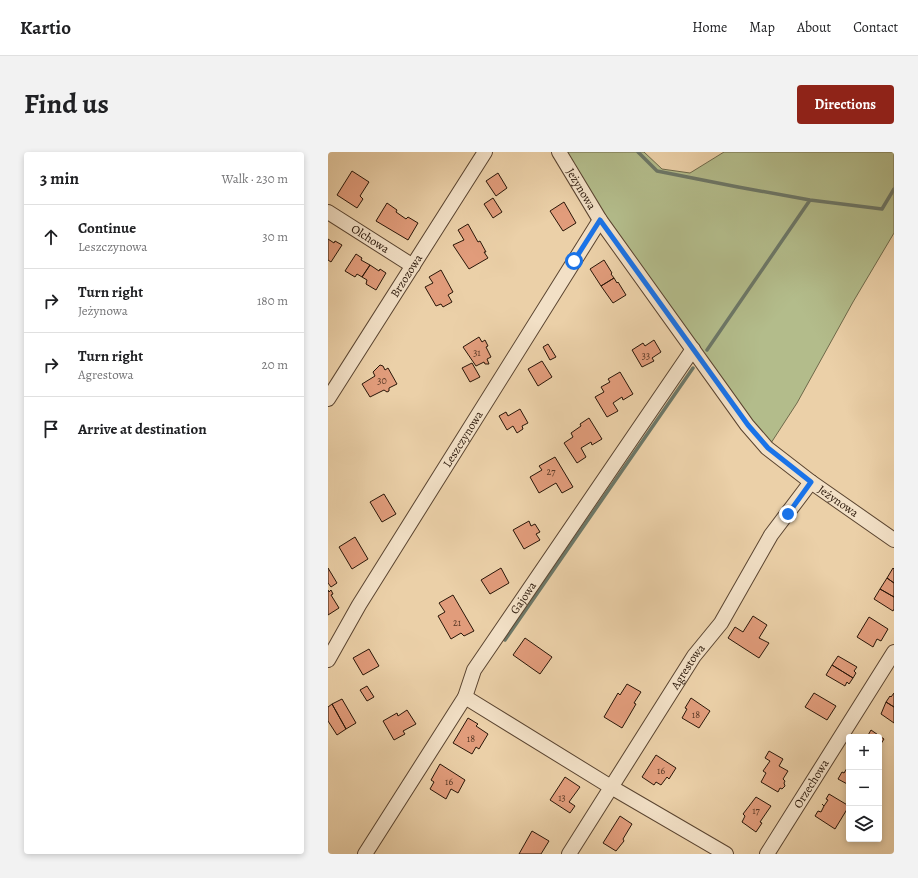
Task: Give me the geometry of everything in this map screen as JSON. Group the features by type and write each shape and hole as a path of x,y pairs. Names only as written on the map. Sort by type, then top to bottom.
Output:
{"street":[{"name":"Brzozowa","path":"330,393 485,152"},
{"name":"Jeżynowa","path":"559,152 600,220 748,425 768,448 811,482 894,540"},
{"name":"Olchowa","path":"328,212 413,266"},
{"name":"Leszczynowa","path":"328,660 359,605 600,220"},
{"name":"Gajowa","path":"366,854 465,697 474,670 693,349"},
{"name":"Agrestowa","path":"569,854 694,656 721,623 771,535 811,482"},
{"name":"Orzechowa","path":"767,854 894,652"},
{"path":"465,697 726,854"}],"green space":[{"path":"567,152 644,152 662,169 690,173 724,152 894,152 894,233 853,302 797,403 771,443 744,411 604,215"}],"building":[{"path":"352,171 369,182 360,196 363,199 357,208 337,195"},
{"path":"498,173 507,188 496,196 486,181"},
{"path":"493,198 502,212 493,218 484,204"},
{"path":"564,202 576,223 563,231 550,211"},
{"path":"387,203 406,219 408,217 418,223 408,240 376,221"},
{"path":"468,224 478,242 480,241 488,258 469,269 453,245 464,240 458,230"},
{"path":"328,239 334,243 335,241 342,245 331,262 328,260"},
{"path":"356,254 362,258 361,260 370,265 362,277 357,274 355,277 345,271"},
{"path":"604,260 614,278 601,286 590,269"},
{"path":"370,265 379,271 380,269 386,273 376,290 366,284 367,280 362,277"},
{"path":"441,270 453,292 448,295 452,302 443,307 441,304 436,306 425,287 433,283 429,277"},
{"path":"614,278 626,295 613,303 601,286"},
{"path":"479,337 482,342 485,340 488,346 486,347 491,357 487,359 489,364 485,364 484,362 476,366 463,347"},
{"path":"654,340 661,352 652,358 654,361 642,367 632,350 643,343 645,346"},
{"path":"548,344 556,357 550,360 543,347"},
{"path":"542,361 552,377 538,386 528,369"},
{"path":"472,363 480,377 470,382 462,368"},
{"path":"380,365 383,366 385,370 388,368 397,384 389,388 389,391 387,392 384,390 370,397 362,384 375,376 373,372"},
{"path":"620,372 633,394 623,400 622,397 613,403 618,411 607,417 595,397 604,392 601,387 610,382 608,379"},
{"path":"520,409 528,423 522,426 523,429 517,433 513,426 507,430 499,416 506,412 508,416"},
{"path":"589,418 602,439 592,445 591,442 581,448 586,457 577,463 564,443 573,437 571,433 581,426 580,424"},
{"path":"555,457 573,487 562,493 556,483 539,493 530,477 542,470 539,466"},
{"path":"384,494 396,514 382,522 370,502"},
{"path":"529,521 531,526 535,524 540,532 536,534 540,540 524,549 513,530"},
{"path":"355,537 368,559 352,569 339,547"},
{"path":"328,568 337,583 331,587 328,583"},
{"path":"501,568 509,583 490,594 481,580"},
{"path":"893,568 894,569 894,583 887,578"},
{"path":"887,578 894,583 894,597 880,589"},
{"path":"880,589 894,597 893,611 874,599"},
{"path":"328,590 329,592 331,590 333,594 331,595 339,608 328,615"},
{"path":"453,595 474,631 464,636 461,633 451,639 438,616 445,612 439,603"},
{"path":"753,616 767,625 759,638 769,643 759,658 728,638 735,627 743,632"},
{"path":"869,617 888,629 881,641 877,639 873,647 857,637"},
{"path":"525,638 552,657 540,674 513,655"},
{"path":"369,649 379,666 363,675 353,658"},
{"path":"838,656 857,667 854,671 856,673 853,678 832,665"},
{"path":"832,665 853,678 849,684 847,682 845,686 826,675"},
{"path":"627,684 641,692 622,728 604,717 618,693 620,695"},
{"path":"367,686 374,697 367,701 360,690"},
{"path":"814,693 836,706 827,720 805,707"},
{"path":"894,693 894,707 886,702"},
{"path":"691,698 710,711 699,728 682,718 687,709 685,708"},
{"path":"342,699 356,723 346,729 332,704"},
{"path":"886,702 894,707 894,723 881,714"},
{"path":"332,704 346,729 337,735 328,721 328,707"},
{"path":"407,710 416,724 403,731 405,734 394,740 383,721 397,713 398,716"},
{"path":"468,718 478,724 476,726 488,734 479,749 476,747 472,754 453,743"},
{"path":"871,730 877,734 869,734"},
{"path":"769,751 783,759 779,766 788,771 783,779 785,781 785,786 782,789 780,788 778,792 761,782 766,773 763,771 770,761 765,758"},
{"path":"656,755 676,768 669,779 667,777 661,785 656,782 654,785 642,777"},
{"path":"440,764 465,780 458,793 451,789 446,799 430,789 434,782 431,780"},
{"path":"846,770 846,783 838,779 842,772 844,773"},
{"path":"565,777 580,787 569,802 575,806 570,813 550,800"},
{"path":"829,794 846,804 846,811 835,829 815,816 818,811 821,812 828,800 826,799"},
{"path":"756,797 771,806 760,822 762,823 756,832 742,822 745,816 743,814"},
{"path":"620,816 632,824 623,839 624,841 616,851 603,843"},
{"path":"532,831 549,841 541,854 519,854"}],"waterway":[{"path":"638,152 657,171 810,200 882,209 894,189"},
{"path":"707,350 810,200"},
{"path":"505,640 693,368"}],"route":[{"path":"574,261 600,220 748,425 768,448 811,482 788,514"}]}
